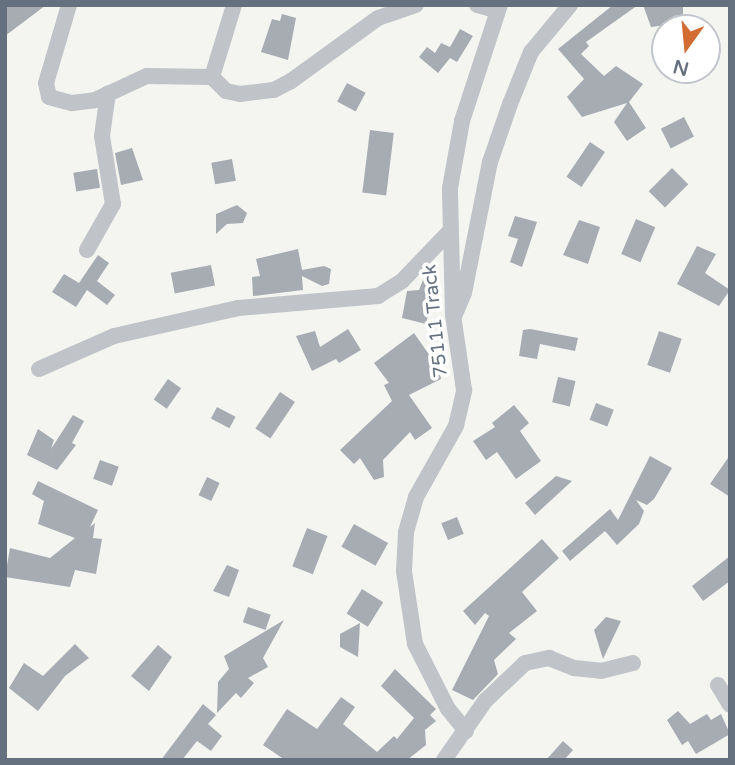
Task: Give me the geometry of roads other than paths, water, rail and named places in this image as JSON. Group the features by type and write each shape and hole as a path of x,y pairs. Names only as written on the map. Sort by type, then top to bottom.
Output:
{"street":[{"path":"69,5 46,83 49,97 72,103 108,93 147,76 212,77 226,91 240,94 274,90 378,18 415,5"},
{"path":"212,77 234,5"},
{"path":"477,5 498,8"},
{"path":"453,315 460,310 490,162 531,52 570,5"},
{"name":"75111 Track","path":"466,731 448,709 415,644 404,571 406,532 416,497 456,426 464,390 453,315 450,231 456,146 498,8"},
{"path":"87,250 113,204 102,136 108,93"},
{"path":"39,369 114,336 238,308 370,299 402,281 450,231"},
{"path":"444,760 485,701 532,660 549,658 574,668 601,671 634,663"},
{"path":"718,685 730,705"}]}
